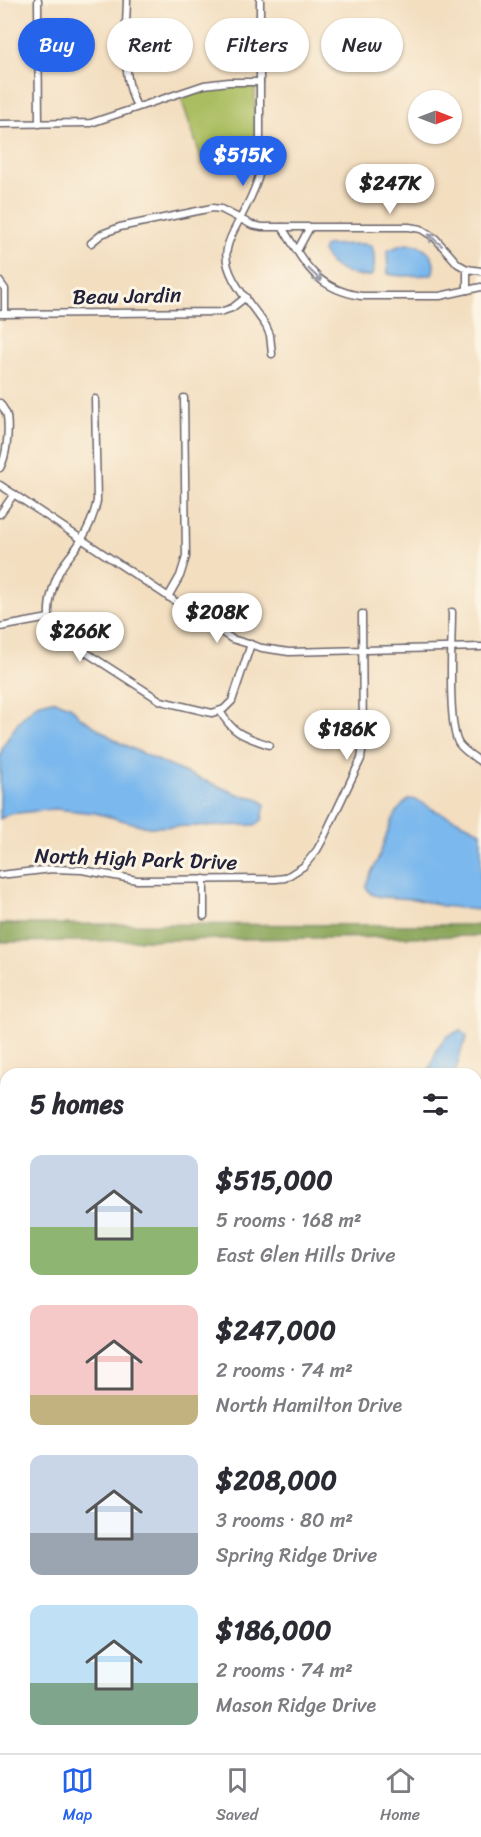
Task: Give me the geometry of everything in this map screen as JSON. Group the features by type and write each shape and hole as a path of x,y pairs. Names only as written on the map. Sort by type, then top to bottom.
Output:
{"street":[{"path":"38,0 39,124"},
{"path":"127,0 126,69 136,107"},
{"path":"260,0 260,171 257,185 227,248 226,263 230,274 267,326 272,354"},
{"path":"0,124 91,123 204,85 260,82"},
{"path":"91,243 112,229 204,209 221,209 257,226 421,229 435,238 452,259 467,269 481,271"},
{"path":"282,227 312,273 333,288 348,294 440,296 481,287"},
{"path":"297,251 310,227"},
{"path":"467,269 467,290"},
{"name":"Beau Jardin","path":"0,282 5,289 3,314 220,312 232,308 246,297"},
{"path":"168,597 180,576 186,557 184,398"},
{"path":"95,399 97,501 94,516 82,540 58,575 51,602 50,618 53,628 65,639 161,701 212,713 229,705 234,697 251,644"},
{"path":"0,403 7,414 7,446 0,468"},
{"path":"0,485 232,639 262,648 289,651 481,647"},
{"path":"0,514 14,494"},
{"path":"452,612 454,732 459,744 481,762"},
{"path":"362,614 362,651"},
{"path":"0,627 50,618"},
{"name":"North High Park Drive","path":"0,875 52,869 82,870 137,880 285,878 304,866 317,850 361,759 363,745 362,651"},
{"path":"220,711 232,729 269,745"},
{"path":"204,879 204,916"}],"green space":[{"path":"255,86 255,163 203,164 181,98 215,87"},
{"path":"0,924 481,925 481,936 0,942"}],"water":[{"path":"410,244 430,253 434,263 432,275 388,274 387,251"},
{"path":"327,245 371,245 373,252 374,265 371,276 357,275 337,268 323,252 323,248"},
{"path":"52,700 70,706 80,717 120,743 240,795 257,798 265,804 262,820 255,825 148,827 95,813 55,809 9,814 0,819 0,758 3,746 19,721 37,704"},
{"path":"409,799 420,801 481,832 481,907 477,910 443,906 414,899 381,897 371,894 366,887 389,827 397,811"},
{"path":"461,1030 467,1037 457,1068 430,1068 437,1049 447,1036"}]}
